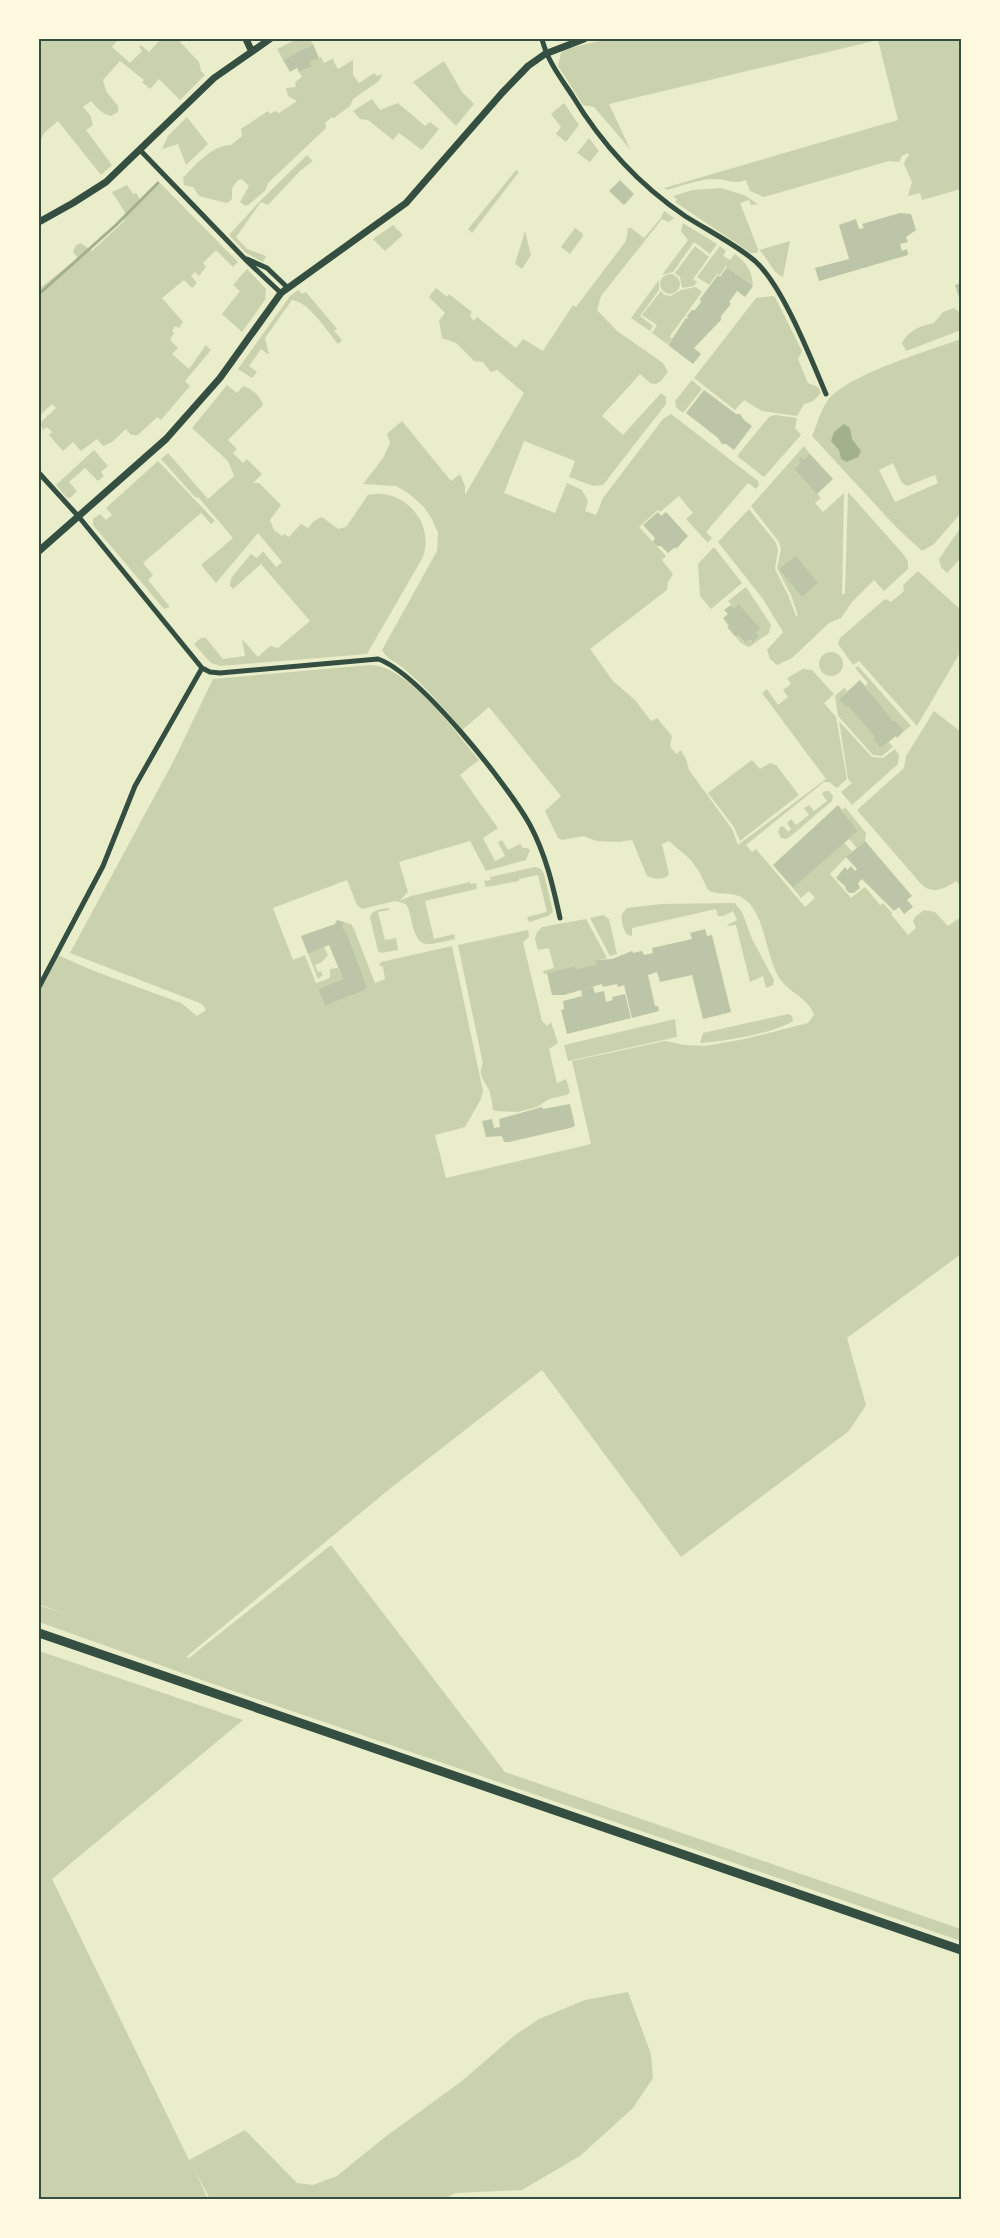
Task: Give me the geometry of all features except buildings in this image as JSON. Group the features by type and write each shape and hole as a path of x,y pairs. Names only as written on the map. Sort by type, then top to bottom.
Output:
{"main road":[{"path":"39,1632 961,1950"}],"street":[{"path":"246,39 251,50"},
{"path":"39,222 73,204 103,184 214,78 251,50 270,39"},
{"path":"542,39 545,54 584,116 622,164 676,209 755,261 770,278 783,300 826,394"},
{"path":"39,551 149,455 178,426 229,366 287,287 406,203 516,78 545,54 584,39"},
{"path":"140,150 243,257 281,293"},
{"path":"243,257 268,268 287,287"},
{"path":"39,473 78,517 202,668 210,672 220,673 378,659 397,668 428,696 479,754 529,824 547,863 560,918"},
{"path":"39,987 103,866 135,786 202,668"}],"shaded area":[{"path":"39,39 118,39 112,47 130,63 142,51 139,47 141,45 149,52 161,39 184,39 180,42 199,62 201,71 205,75 180,100 159,79 150,89 142,82 144,80 120,61 103,80 106,91 118,106 118,112 111,116 108,115 91,101 83,107 90,115 93,125 86,130 112,165 101,175 58,121 44,133 39,144"},
{"path":"297,39 309,39 313,44 283,60 277,49"},
{"path":"607,39 961,39 961,189 922,200 920,193 908,196 912,182 904,164 909,156 908,153 902,156 899,162 889,161 764,197 750,191 746,180 737,182 708,179 667,190 664,188 898,120 878,40 609,104 630,149 594,107 583,105 558,66 561,53 566,49"},
{"path":"321,57 324,63 334,58 333,60 338,69 353,60 353,75 359,83 374,73 377,76 382,75 379,81 353,99 350,106 325,123 326,128 268,183 265,191 248,205 245,206 240,202 249,186 242,179 238,180 232,188 232,199 227,203 199,196 193,187 184,185 183,178 198,162 217,148 231,145 242,136 241,129 268,111 270,114 275,111 279,113 297,101 288,96 286,88 296,87 295,82 302,77 299,72 312,66 310,62"},
{"path":"444,61 462,92 474,104 456,126 413,82"},
{"path":"372,99 380,110 398,103 425,126 430,122 439,129 422,150 399,133 393,140 368,120 360,119 353,111"},
{"path":"564,103 579,125 566,142 556,134 561,127 551,114"},
{"path":"187,117 208,144 186,165 178,144 162,149 168,136"},
{"path":"589,138 599,151 590,162 577,153"},
{"path":"307,155 313,161 300,171 268,205 261,202 236,237 247,249 266,256 263,262 246,253 229,235 260,201"},
{"path":"516,170 519,172 472,233 468,229"},
{"path":"160,183 238,262 233,267 216,250 203,263 206,267 199,276 195,272 191,276 197,283 192,288 184,280 162,298 183,322 179,328 175,326 172,331 174,333 170,340 178,348 172,354 189,369 206,345 211,350 185,381 190,386 161,420 157,417 138,435 131,435 126,429 112,442 103,446 97,439 81,451 73,442 63,451 49,435 52,432 47,427 43,430 40,423 56,408 52,404 39,416 39,289 78,258 73,252 76,245 81,243 92,251 124,221 126,214 112,192 127,185 133,194 136,193 143,200"},
{"path":"721,188 744,195 758,204 751,205 749,200 740,203 758,249 757,253 751,253 675,202 677,199 673,196 693,190"},
{"path":"664,211 674,218 669,222 662,219 601,296 597,310 617,331 663,363 668,372 656,384 650,383 640,374 602,416 623,435 661,393 666,397 666,404 603,485 593,486 569,477 575,461 524,441 504,493 555,513 567,483 582,490 588,501 585,511 596,515 603,498 663,419 671,414 758,481 759,485 756,489 748,483 706,532 712,538 708,543 686,519 693,513 679,496 660,512 658,510 639,527 666,556 662,560 673,574 668,582 667,590 590,649 613,681 635,700 651,721 657,718 672,736 670,746 676,754 681,750 689,770 732,829 738,845 826,779 762,693 767,689 778,705 788,697 783,690 791,684 787,678 803,669 812,670 834,694 824,703 836,717 847,779 837,788 829,782 824,782 746,845 752,852 756,849 805,907 815,898 809,891 801,898 793,888 844,843 852,851 830,874 851,898 865,887 880,905 883,903 892,913 908,935 916,928 913,921 915,917 924,910 935,912 948,926 961,917 961,1254 847,1338 866,1405 849,1431 681,1557 542,1370 392,1487 186,1657 189,1658 331,1545 505,1772 961,1929 961,1941 216,1685 39,1622 39,1605 67,1615 39,1604 39,988 57,956 60,956 94,971 181,1003 197,1016 206,1010 202,1004 70,953 173,762 213,679 370,665 384,668 399,676 430,702 479,760 460,775 498,828 483,838 495,861 505,856 498,842 502,840 508,850 520,844 523,848 530,850 526,860 486,871 470,841 399,862 408,892 399,901 411,896 470,882 470,884 476,883 477,889 425,901 434,939 454,934 455,939 425,944 417,937 406,904 395,901 362,909 357,905 347,880 273,908 293,960 305,955 316,983 330,978 330,969 338,968 343,979 318,989 325,1006 365,990 367,986 345,929 342,928 344,922 351,924 354,929 375,983 385,979 383,967 379,965 381,962 452,946 483,1091 481,1099 465,1127 435,1135 446,1178 591,1144 572,1061 665,1041 705,1046 745,1039 808,1023 814,1015 807,1004 782,982 778,976 763,929 755,911 745,899 708,890 691,860 669,841 662,844 669,874 659,879 647,876 632,840 618,842 596,841 584,836 562,840 558,838 545,811 561,796 489,707 462,730 426,689 402,667 386,656 382,650 437,551 438,533 432,519 423,506 408,493 396,486 363,484 383,458 390,443 387,434 402,421 451,481 460,474 465,486 465,495 524,393 497,370 491,372 483,362 474,361 456,343 442,338 439,321 445,313 429,297 436,288 447,297 449,294 472,312 470,316 474,321 477,317 516,348 523,339 543,351 573,305 576,307 626,241 628,228 631,228 644,238 661,218"},
{"path":"683,223 717,244 710,254 694,242 673,272 662,275 688,240 681,231"},
{"path":"393,225 403,235 385,251 373,239"},
{"path":"575,228 583,236 570,254 561,247"},
{"path":"525,231 531,255 522,269 515,264"},
{"path":"790,241 783,277 777,273 759,250"},
{"path":"695,246 709,257 693,279 697,282 694,286 682,288 680,277 675,273"},
{"path":"720,246 726,251 723,256 730,260 735,254 746,264 753,286 726,266 720,275 717,274 709,285 697,277"},
{"path":"247,269 266,289 265,300 242,332 222,314 240,291 233,285"},
{"path":"670,274 677,277 680,284 677,291 670,294 663,291 660,284 663,277"},
{"path":"659,280 659,290 640,316 653,326 650,331 631,318"},
{"path":"696,287 702,292 670,336 672,339 667,344 652,333 657,325 642,315 661,291 664,295 671,296 681,290"},
{"path":"298,290 302,294 306,292 337,329 334,331 342,340 338,344 311,311 292,300 265,338 269,355 261,349 249,366 257,372 252,378 238,369 290,296"},
{"path":"773,296 802,351 798,359 808,383 818,387 821,393 813,401 804,404 797,416 762,411 744,400 735,410 694,378 756,298"},
{"path":"954,308 961,313 961,330 906,351 902,343 908,335 920,327 934,323 943,312"},
{"path":"961,339 961,513 934,544 922,551 896,527 812,436 821,412 828,400 852,381 890,364","holes":["893,463 902,483 907,486 935,475 938,483 895,502 879,470"]},
{"path":"692,380 702,389 683,413 676,407 675,401"},
{"path":"227,385 237,393 243,386 250,389 262,401 263,405 228,440 237,449 233,453 243,463 247,459 262,474 253,483 259,483 281,505 270,520 274,530 282,536 284,534 289,537 301,524 308,528 314,521 322,517 338,529 346,527 368,495 381,494 393,496 413,510 420,520 426,544 423,557 367,654 221,666 211,663 194,644 201,638 206,638 223,659 245,656 242,639 258,657 270,646 278,648 310,621 261,564 233,589 230,586 231,578 251,554 257,558 263,551 276,567 282,562 258,533 216,583 201,565 233,538 199,498 195,497 161,459 168,453 208,499 234,476 228,461 192,428"},
{"path":"775,415 797,418 795,428 801,435 764,477 737,456 769,417"},
{"path":"844,424 850,428 852,439 861,451 858,457 847,462 841,459 839,450 831,441 834,432"},
{"path":"804,446 810,454 804,459 801,457 799,459 800,463 794,469 821,498 815,503 823,512 844,493 842,595 845,593 848,492 904,555 908,562 908,569 884,591 874,580 852,602 841,618 829,623 792,658 777,665 770,659 767,650 783,632 763,599 718,542 749,509 776,543 778,550 775,569 796,616 798,615 791,595 777,568 781,550 779,542 751,506"},
{"path":"94,450 108,466 101,472 104,476 98,481 85,468 69,482 77,491 70,498 67,498 56,485"},
{"path":"158,461 215,521 211,524 201,513 143,563 153,575 148,580 170,607 164,609 93,525 93,519 100,514 106,520 112,515 106,508"},
{"path":"961,527 961,558 947,573 941,567 939,559"},
{"path":"714,547 742,583 711,609 700,596 698,564"},
{"path":"918,571 961,610 961,651 917,726 859,661 853,665 838,644 840,638 885,599 891,602 904,591 903,585"},
{"path":"746,587 771,625 769,633 749,647 742,644 736,637 738,635 744,643 750,639 753,642 759,637 756,633 761,629 739,604 734,608 728,601"},
{"path":"831,652 840,655 843,664 840,673 831,676 822,673 819,664 822,655"},
{"path":"858,666 911,726 903,732 903,729 895,720 893,721 867,691 869,690 865,686 868,683 855,668"},
{"path":"844,688 847,691 839,699 846,708 848,706 875,737 881,748 889,742 893,747 882,756 873,755 838,716 835,696"},
{"path":"934,711 961,732 961,887 956,881 944,888 931,890 922,885 857,810 904,768 906,756"},
{"path":"839,721 872,757 883,758 895,749 899,755 898,764 852,805 841,792 852,783 848,779"},
{"path":"752,760 760,769 770,763 776,765 799,795 740,841 734,827 708,793"},
{"path":"825,791 829,791 833,796 832,801 791,836 786,839 781,838 778,832 780,827 783,826 788,832 791,829 787,823 791,819 796,825 809,815 804,808 809,805 814,811 827,801 822,794"},
{"path":"845,807 866,833 865,841 857,848 849,839 858,831 842,810"},
{"path":"535,867 541,869 544,874 553,912 548,916 529,922 527,917 547,912 538,875 519,879 519,881 486,887 484,881 491,880 490,877"},
{"path":"735,903 742,912 752,939 774,980 773,985 766,988 763,976 750,982 736,925 727,925 737,920 733,911 723,916 718,916 716,909 632,928 632,936 626,933 622,922 622,914 627,908 661,904"},
{"path":"389,908 389,910 378,912 385,940 396,938 398,950 381,953 378,951 370,917 375,911"},
{"path":"603,915 609,919 617,954 610,956 590,918"},
{"path":"586,919 607,958 597,960 597,964 576,969 575,966 544,974 543,971 554,968 549,948 538,950 535,939 537,932 542,927"},
{"path":"528,930 529,937 523,942 542,1021 547,1026 551,1022 558,1043 549,1049 557,1083 566,1079 570,1092 567,1095 549,1099 537,1107 518,1112 496,1111 493,1110 490,1092 481,1074 483,1064 458,945"},
{"path":"324,947 328,955 322,962 315,965 318,972 321,971 323,975 318,979 308,954"},
{"path":"788,1014 792,1016 793,1021 762,1033 735,1039 700,1043 703,1033"},
{"path":"675,1019 677,1037 568,1061 564,1045"},
{"path":"39,1651 243,1720 52,1879 189,2160 245,2130 297,2183 313,2185 337,2176 385,2137 462,2081 515,2035 539,2019 585,2000 628,1992 651,2054 653,2078 633,2108 580,2156 522,2190 456,2193 444,2199 210,2199 194,2169 208,2199 39,2199"}],"waterway":[{"path":"39,294 116,225 158,183"}]}
